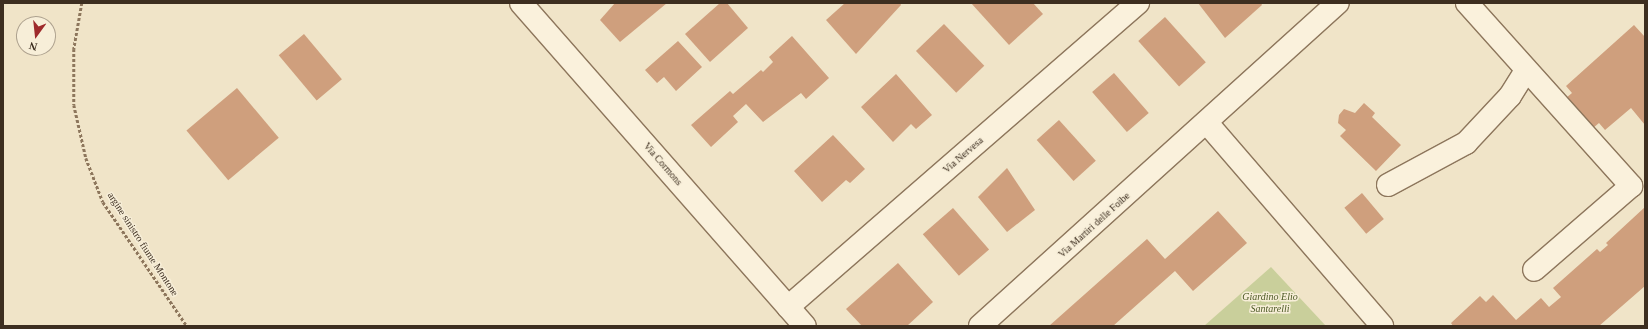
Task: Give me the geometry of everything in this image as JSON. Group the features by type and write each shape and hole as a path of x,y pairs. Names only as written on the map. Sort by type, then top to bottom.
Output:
{"street":[{"name":"Via Cormons","path":"521,3 805,326"},
{"name":"Via Nervesa","path":"788,307 1138,3"},
{"name":"Via Martiri delle Foibe","path":"980,326 1207,123 1338,3"},
{"path":"1467,3 1525,72 1631,186 1534,270"},
{"path":"1388,186 1466,143 1510,96 1525,72"},
{"path":"1207,123 1382,326"}],"path":[{"name":"argine sinistro fiume Montone","path":"82,3 74,49 74,105 86,158 103,202 187,326"}],"green space":[{"name":"Giardino Elio Santarelli","path":"1271,267 1326,326 1204,326"}],"building":[{"path":"615,3 667,3 620,42 600,20"},
{"path":"720,3 727,3 748,28 710,62 685,34"},
{"path":"845,3 900,3 901,5 856,54 826,20"},
{"path":"971,3 1033,3 1043,14 1009,45"},
{"path":"1198,3 1261,3 1262,5 1225,38"},
{"path":"1165,17 1206,62 1179,86 1138,41"},
{"path":"944,24 984,66 956,93 916,51"},
{"path":"1634,25 1645,37 1645,125 1631,108 1605,130 1599,123 1593,128 1566,98 1572,93 1566,86"},
{"path":"304,34 342,79 317,100 279,55"},
{"path":"792,36 829,78 806,99 801,93 763,122 746,104 733,116 738,122 711,147 691,125 730,91 733,94 761,70 763,72 773,62 769,57"},
{"path":"678,41 702,67 676,91 664,77 657,83 645,70"},
{"path":"1114,73 1149,113 1127,132 1092,92"},
{"path":"896,74 932,115 916,129 911,124 893,142 861,107"},
{"path":"237,88 279,138 228,180 186,130"},
{"path":"1364,103 1375,113 1372,117 1401,145 1376,171 1340,136 1346,130 1338,123 1339,115 1344,109 1355,113"},
{"path":"1059,120 1096,161 1074,181 1037,140"},
{"path":"833,135 865,169 850,183 846,180 822,202 794,171"},
{"path":"1007,168 1035,210 1007,232 978,197"},
{"path":"1362,193 1384,219 1366,234 1344,208"},
{"path":"1645,207 1645,286 1599,326 1453,326 1451,323 1480,296 1486,302 1493,295 1516,320 1541,298 1549,307 1561,297 1553,288 1597,249 1600,252 1608,245 1606,243"},
{"path":"953,208 989,250 959,276 923,234"},
{"path":"1218,211 1247,243 1193,291 1175,271 1113,326 1049,326 1147,239 1165,259"},
{"path":"898,263 933,302 907,326 862,326 846,309"}]}
